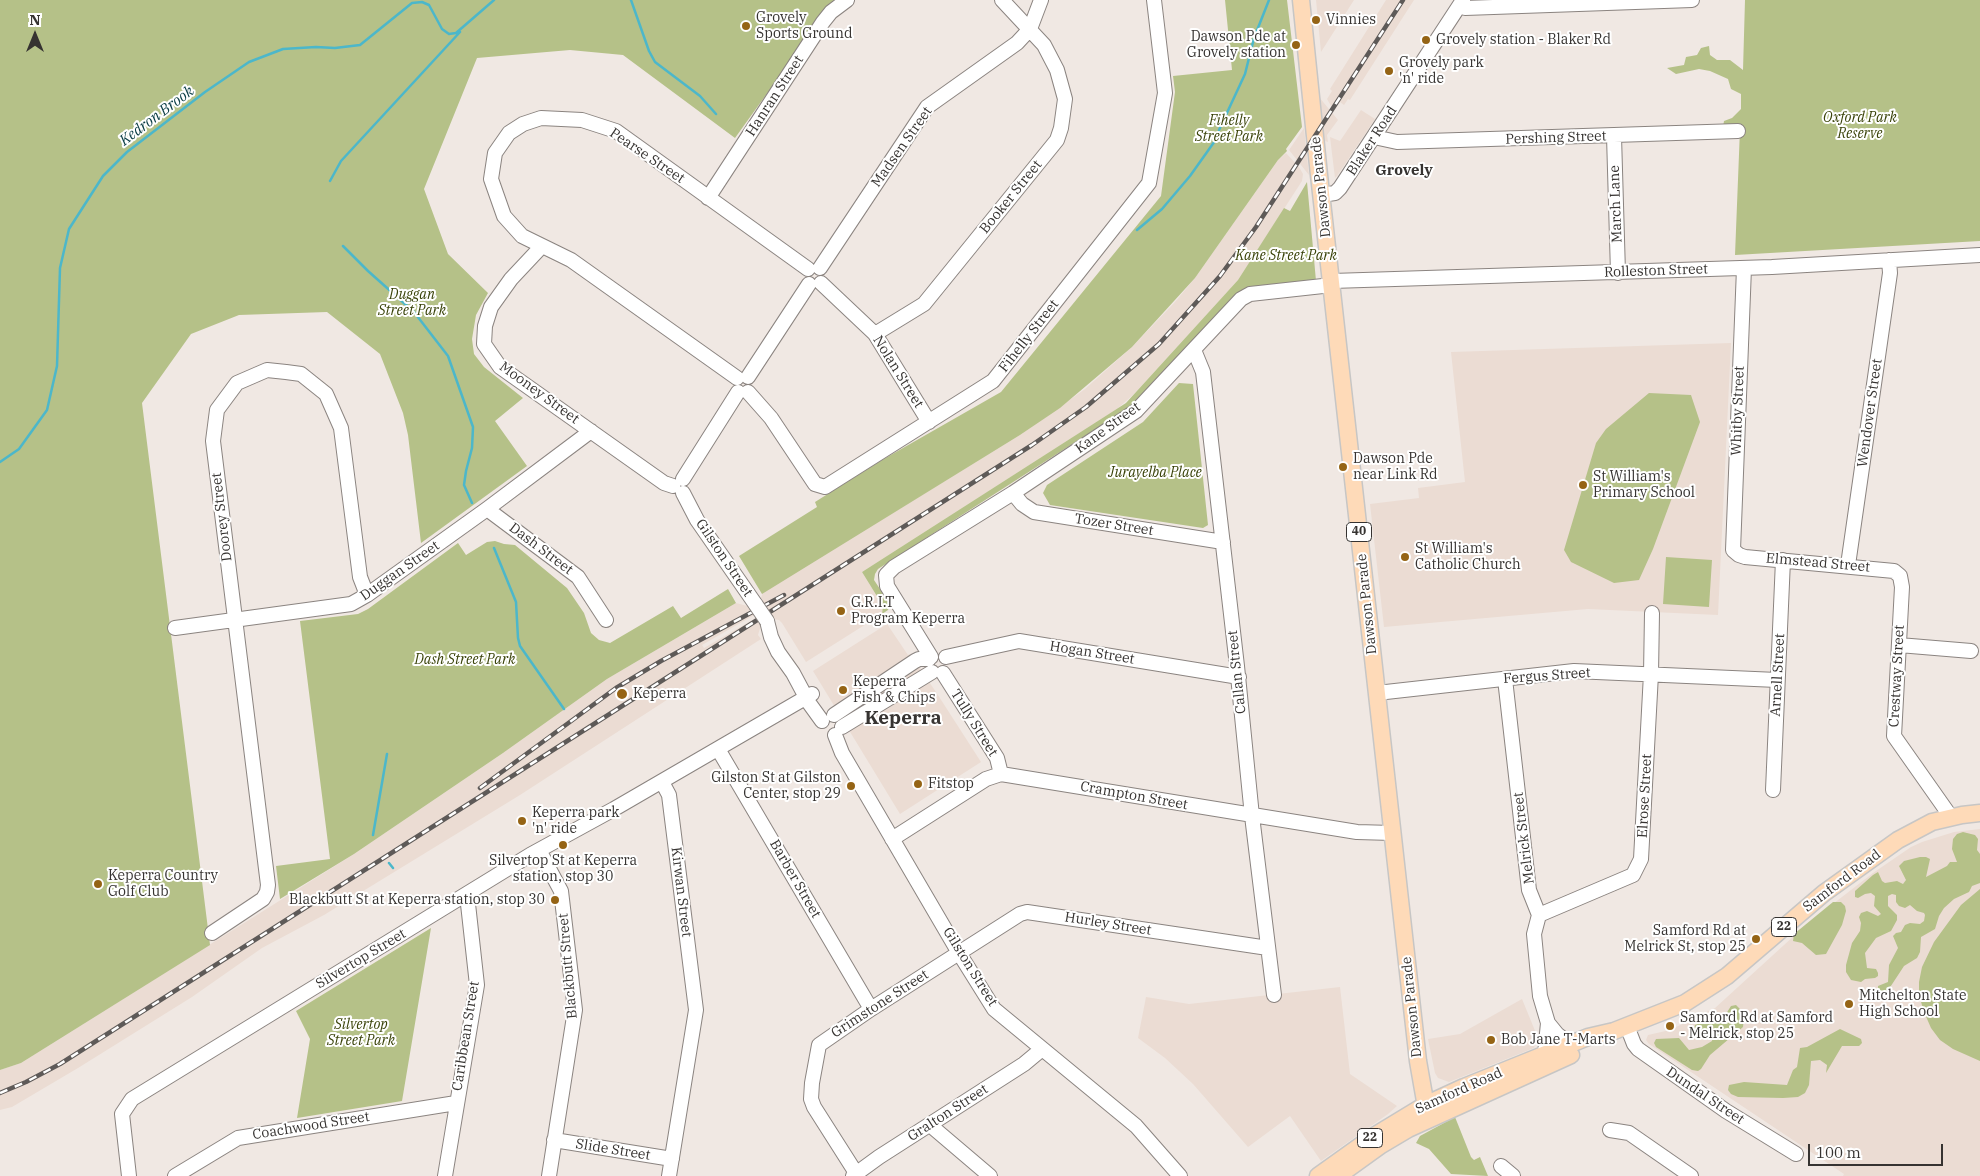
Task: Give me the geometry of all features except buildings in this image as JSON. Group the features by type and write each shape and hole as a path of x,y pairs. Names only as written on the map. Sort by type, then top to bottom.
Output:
{"main road":[{"name":"Dawson Parade","path":"1301,0 1392,833 1418,1061 1426,1112"},
{"name":"Samford Road","path":"1338,1176 1426,1112 1464,1087 1570,1044 1597,1034 1620,1029 1685,1003 1727,976 1824,893 1880,852 1920,827 1951,817 1980,813"},
{"name":"Samford Road","path":"1318,1176 1380,1131 1601,1042 1620,1029"}],"street":[{"name":"Hanran Street","path":"708,198 823,22 831,12 847,0"},
{"path":"1002,0 1030,29"},
{"name":"Madsen Street","path":"814,268 927,107 1017,43 1030,29 1041,0"},
{"name":"Fihelly Street","path":"743,392 771,418 815,484 825,487 997,377 1149,182 1165,93 1154,0"},
{"path":"1461,2 1465,8 1692,0"},
{"name":"Blaker Road","path":"1321,195 1335,193 1340,188 1461,2"},
{"name":"Booker Street","path":"875,334 924,304 1057,140 1064,116 1066,99 1052,58 1030,29"},
{"name":"Pearse Street","path":"743,378 571,260 522,236 504,216 491,178 495,153 509,133 523,124 541,118 582,120 616,131 708,198 814,268"},
{"name":"Pershing Street","path":"1374,137 1397,142 1738,131"},
{"name":"March Lane","path":"1614,136 1618,273"},
{"name":"Mooney Street","path":"542,246 511,279 491,307 485,326 484,344 500,367 664,483 680,486"},
{"name":"Rolleston Street","path":"1332,283 1744,268 1980,255"},
{"name":"Wendover Street","path":"1848,566 1890,273 1889,260"},
{"path":"680,486 743,392 734,385 743,378 815,283 824,274 814,268"},
{"name":"Whitby Street","path":"1735,552 1732,546 1744,268"},
{"name":"Nolan Street","path":"815,283 875,334 929,422"},
{"name":"Kane Street","path":"887,586 886,575 894,567 1013,493 1136,411 1241,298 1250,294 1332,283"},
{"name":"Callan Street","path":"1194,350 1203,372 1239,677 1252,816 1274,995"},
{"name":"Doorey Street","path":"212,933 263,899 268,885 213,441 217,410 237,383 267,370 301,374 326,394 340,428 360,577 368,596"},
{"name":"Duggan Street","path":"175,628 351,604 368,596 590,431"},
{"name":"Gilston Street","path":"680,486 697,520 767,621 774,645 809,696 829,717"},
{"name":"Tozer Street","path":"1013,493 1022,504 1034,512 1223,542"},
{"name":"Dash Street","path":"487,509 578,576 606,620"},
{"name":"Elmstead Street","path":"1735,552 1745,557 1894,571 1900,576"},
{"name":"Arnell Street","path":"1773,790 1783,560"},
{"name":"Crestway Street","path":"1900,576 1902,587 1894,736 1951,817"},
{"name":"Tully Street","path":"887,586 934,665 997,758 1002,774"},
{"name":"Elrose Street","path":"1540,915 1633,875 1642,859 1652,613"},
{"name":"Hogan Street","path":"934,665 940,654 946,657 1019,641 1239,677"},
{"path":"1899,645 1971,651"},
{"path":"919,659 934,665 839,731 828,735 823,731 829,717 919,659"},
{"name":"Fergus Street","path":"1377,693 1574,671 1777,680"},
{"name":"Melrick Street","path":"1505,679 1529,890 1540,915"},
{"path":"662,782 809,696"},
{"path":"829,717 839,718 839,731"},
{"name":"Gilston Street","path":"839,731 842,753 959,953 994,1009 1136,1126 1180,1176"},
{"name":"Barber Street","path":"718,749 871,1009"},
{"path":"892,839 986,779 1002,774"},
{"name":"Crampton Street","path":"1002,774 1357,832 1392,833"},
{"name":"Silvertop Street","path":"129,1176 122,1114 132,1099 539,850 662,782"},
{"name":"Kirwan Street","path":"662,782 669,795 696,1010 669,1176"},
{"name":"Blackbutt Street","path":"539,850 561,892 575,1010 548,1176"},
{"name":"Caribbean Street","path":"445,1176 477,985 467,895"},
{"name":"Hurley Street","path":"959,953 1020,914 1027,912 1268,948"},
{"path":"1540,915 1534,934 1540,996 1548,1024 1545,1054"},
{"name":"Grimstone Street","path":"854,1175 814,1107 812,1099 812,1083 821,1042 959,953"},
{"path":"1548,1024 1570,1044"},
{"name":"Dundal Street","path":"1620,1029 1643,1053 1726,1111 1796,1154"},
{"name":"Gralton Street","path":"854,1175 1024,1064 1042,1049"},
{"name":"Coachwood Street","path":"175,1176 238,1138 456,1103"},
{"path":"930,1125 990,1176"},
{"path":"1610,1130 1629,1133 1691,1176"},
{"name":"Slide Street","path":"554,1140 672,1159"},
{"path":"1501,1166 1513,1176"}],"shaded area":[{"path":"1316,0 1354,0 1321,52"},
{"path":"1386,0 1414,0 1350,100 1348,99 1344,105 1340,102 1334,111 1327,99 1332,91 1330,89"},
{"path":"1319,97 1338,120 1327,135 1328,142 1325,141"},
{"path":"1361,110 1375,119 1335,178 1330,137 1340,141"},
{"path":"1304,128 1309,175 1289,150"},
{"path":"1286,153 1303,174 1302,181 1238,280 1134,394 1117,409 862,572 883,606 882,614 806,662 782,623 779,620 773,619 761,598 763,592 1020,435 1085,389 1132,347 1175,302 1195,278 1278,160"},
{"name":"St William's Primary School","path":"1731,343 1718,615 1588,609 1384,627 1370,504 1419,498 1418,488 1465,482 1451,352"},
{"path":"736,603 751,607 754,615 702,645 704,648 756,618 761,625 758,635 761,639 520,795 324,915 262,948 192,997 78,1068 12,1107 0,1110 0,1070 21,1063 354,854 503,753 607,679"},
{"path":"887,624 936,692 981,762 900,814 813,671"},
{"name":"Mitchelton State High School","path":"1980,829 1980,1176 1843,1176 1844,1174 1649,1044 1646,1040 1648,1035 1670,1030 1715,1008 1807,924 1873,873 1911,847 1954,832"},
{"path":"1340,987 1350,1074 1397,1106 1321,1161 1290,1116 1248,1147 1193,1084 1165,1058 1138,1038 1146,997 1189,1004"},
{"path":"1522,999 1538,1038 1534,1048 1449,1082 1438,1078 1435,1073 1428,1039 1460,1034"}],"green space":[{"name":"Duggan Street Park","path":"0,0 837,0 832,3 735,138 623,55 570,50 477,58 424,189 448,254 488,293 476,315 472,339 474,354 484,367 523,398 495,421 527,466 421,543 408,435 403,413 380,354 327,312 239,315 191,334 142,403 210,945 21,1063 0,1070"},
{"name":"Fihelly Street Park","path":"1225,0 1287,0 1302,127 1286,149 1287,151 1278,160 1195,278 1132,347 1060,408 1020,435 762,594 739,556 817,507 815,502 882,460 1001,392 1161,196 1175,92 1173,76 1232,70"},
{"name":"Oxford Park Reserve","path":"1745,0 1980,0 1980,241 1735,255 1740,129 1723,127 1724,121 1732,118 1741,109 1741,94 1731,89 1728,79 1710,71 1699,69 1676,74 1667,68 1684,65 1686,57 1697,55 1701,48 1709,46 1710,55 1717,60 1730,60 1743,70"},
{"name":"Kane Street Park","path":"1307,182 1316,281 1256,287 1136,403 878,569 874,580 890,604 888,610 882,614 883,606 862,572 1126,403 1238,280 1284,208 1290,211"},
{"name":"Jurayelba Place","path":"1179,383 1193,384 1208,525 1203,528 1050,505 1043,493 1047,485 1143,422"},
{"path":"1649,393 1691,395 1700,422 1653,549 1639,580 1614,583 1571,562 1564,550 1596,443 1606,429"},
{"name":"Dash Street Park","path":"495,541 515,545 567,588 584,613 591,633 599,640 610,643 673,606 681,618 728,589 736,603 607,679 503,753 354,854 280,899 276,866 330,859 300,621 358,614 368,609 458,543 466,555 487,542"},
{"path":"1666,557 1712,560 1709,607 1663,604"},
{"path":"1963,832 1975,835 1978,839 1980,883 1972,886 1969,892 1954,899 1944,908 1935,929 1921,937 1920,952 1917,958 1904,966 1885,995 1878,992 1878,986 1888,982 1889,965 1898,948 1893,936 1901,932 1905,925 1910,923 1920,924 1924,921 1925,915 1910,905 1905,908 1899,906 1896,902 1896,895 1888,896 1888,906 1897,915 1897,920 1891,931 1876,938 1865,953 1867,968 1876,969 1878,976 1861,982 1851,980 1846,972 1846,965 1852,943 1860,931 1861,923 1859,917 1861,913 1867,911 1878,916 1881,914 1874,906 1875,896 1871,893 1858,898 1855,897 1855,891 1878,872 1885,883 1897,881 1903,884 1906,880 1899,866 1904,861 1920,857 1930,859 1926,877 1947,866 1950,862 1957,862 1952,849 1953,839 1957,834"},
{"path":"1980,889 1980,1061 1953,1049 1940,1040 1931,1028 1924,1012 1919,995 1919,982 1922,967 1934,942 1961,905"},
{"path":"1833,902 1841,902 1845,906 1846,911 1842,925 1826,954 1816,955 1802,943 1793,941 1794,934"},
{"name":"Silvertop Street Park","path":"431,928 402,1101 297,1118 310,1039 296,1011"},
{"path":"1736,1005 1744,1017 1743,1027 1710,1055 1698,1071 1692,1070 1656,1047 1654,1043 1656,1039 1679,1038 1689,1050 1702,1047 1712,1041 1713,1035 1707,1033 1701,1037 1693,1036 1695,1025 1709,1020 1714,1023 1724,1017 1731,1006"},
{"path":"1840,1029 1861,1039 1862,1043 1859,1046 1842,1046 1826,1073 1827,1065 1820,1060 1811,1061 1809,1085 1805,1093 1798,1097 1738,1097 1731,1094 1728,1090 1729,1085 1744,1082 1787,1085 1793,1070 1797,1067 1800,1048 1807,1047"},
{"path":"1455,1117 1471,1157 1474,1160 1480,1157 1488,1176 1451,1174 1429,1149 1416,1143 1420,1136"}],"waterway":[{"name":"Kedron Brook","path":"0,462 19,449 47,410 57,366 60,268 69,229 103,176 127,152 205,92 249,62 283,49 335,48 360,45 412,3 422,2 429,5 442,29 449,34 456,33 494,0"},
{"path":"631,0 649,51 655,62 700,96 716,114"},
{"path":"1219,130 1245,74 1254,38 1269,0"},
{"path":"330,181 341,161 460,32"},
{"path":"1137,230 1162,209 1190,176 1217,138"},
{"path":"343,246 414,312 448,356 473,427 472,448 464,485 472,503"},
{"path":"494,548 516,602 520,646 564,709"},
{"path":"373,835 387,754"},
{"path":"389,863 393,868"}],"railway":[{"path":"0,1093 60,1064 1032,445 1086,407 1159,344 1220,276 1256,227 1403,0"},
{"path":"480,788 616,688 661,661 784,595"}],"place":[{"name":"Vinnies","path":"1316,20"},
{"name":"Grovely Sports Ground","path":"746,26"},
{"name":"Grovely station - Blaker Rd","path":"1426,40"},
{"name":"Dawson Pde at Grovely station","path":"1296,45"},
{"name":"Grovely park 'n' ride","path":"1389,71"},
{"name":"Dawson Pde near Link Rd","path":"1343,467"},
{"name":"St William's Primary School","path":"1583,485"},
{"name":"St William's Catholic Church","path":"1405,557"},
{"name":"G.R.I.T Program Keperra","path":"841,611"},
{"name":"Keperra Fish & Chips","path":"843,690"},
{"name":"Keperra","path":"622,694"},
{"name":"Fitstop","path":"918,784"},
{"name":"Gilston St at Gilston Center, stop 29","path":"851,786"},
{"name":"Keperra park 'n' ride","path":"522,821"},
{"name":"Silvertop St at Keperra station, stop 30","path":"563,845"},
{"name":"Keperra Country Golf Club","path":"98,884"},
{"name":"Blackbutt St at Keperra station, stop 30","path":"555,900"},
{"name":"Samford Rd at Melrick St, stop 25","path":"1756,939"},
{"name":"Mitchelton State High School","path":"1849,1004"},
{"name":"Samford Rd at Samford - Melrick, stop 25","path":"1670,1026"},
{"name":"Bob Jane T-Marts","path":"1491,1040"}],"district":[{"name":"Grovely","path":"1404,171"},
{"name":"Keperra","path":"903,719"}]}
